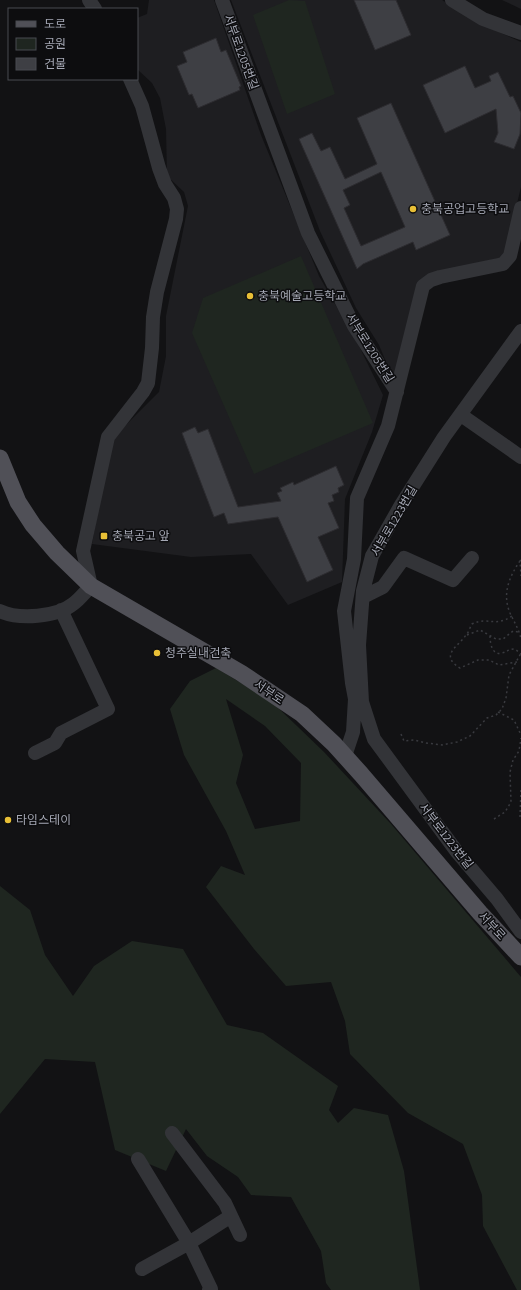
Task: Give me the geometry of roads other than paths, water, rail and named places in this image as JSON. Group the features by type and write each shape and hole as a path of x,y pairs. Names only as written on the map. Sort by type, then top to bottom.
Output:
{"main road":[{"name":"서부로","path":"0,458 18,502 33,525 57,553 91,586 241,673 276,695 302,714 345,756 480,913 521,957"}],"street":[{"name":"서부로1205번길","path":"222,0 308,232 354,326 397,392 388,426 357,498 354,559 344,610 354,647 352,682 355,699 353,732 345,756"},
{"path":"452,0 483,19 521,33"},
{"path":"0,611 30,617 61,610 72,605 91,586 83,551 108,437 143,392 148,383 152,348 153,318 157,292 176,219 177,209 174,198 163,179 142,106 130,80"},
{"path":"397,392 423,286 431,280 440,277 503,264 510,256 521,208"},
{"name":"서부로1223번길","path":"521,330 444,437 401,505 372,556 354,647 362,702 374,739 457,852 497,899 521,932"},
{"path":"461,415 521,457"},
{"path":"363,597 383,587 404,558 453,580 472,558"},
{"path":"35,753 55,743 61,732 108,708 61,610"},
{"path":"172,1133 225,1203 240,1235"},
{"path":"138,1159 189,1243 210,1290"},
{"path":"142,1269 189,1243 231,1216"}],"place":[{"name":"충북공업고등학교","path":"413,209"},
{"name":"충북예술고등학교","path":"250,296"},
{"name":"충북공고 앞","path":"104,536"},
{"name":"청주실내건축","path":"157,653"},
{"name":"타임스테이","path":"8,820"}]}
